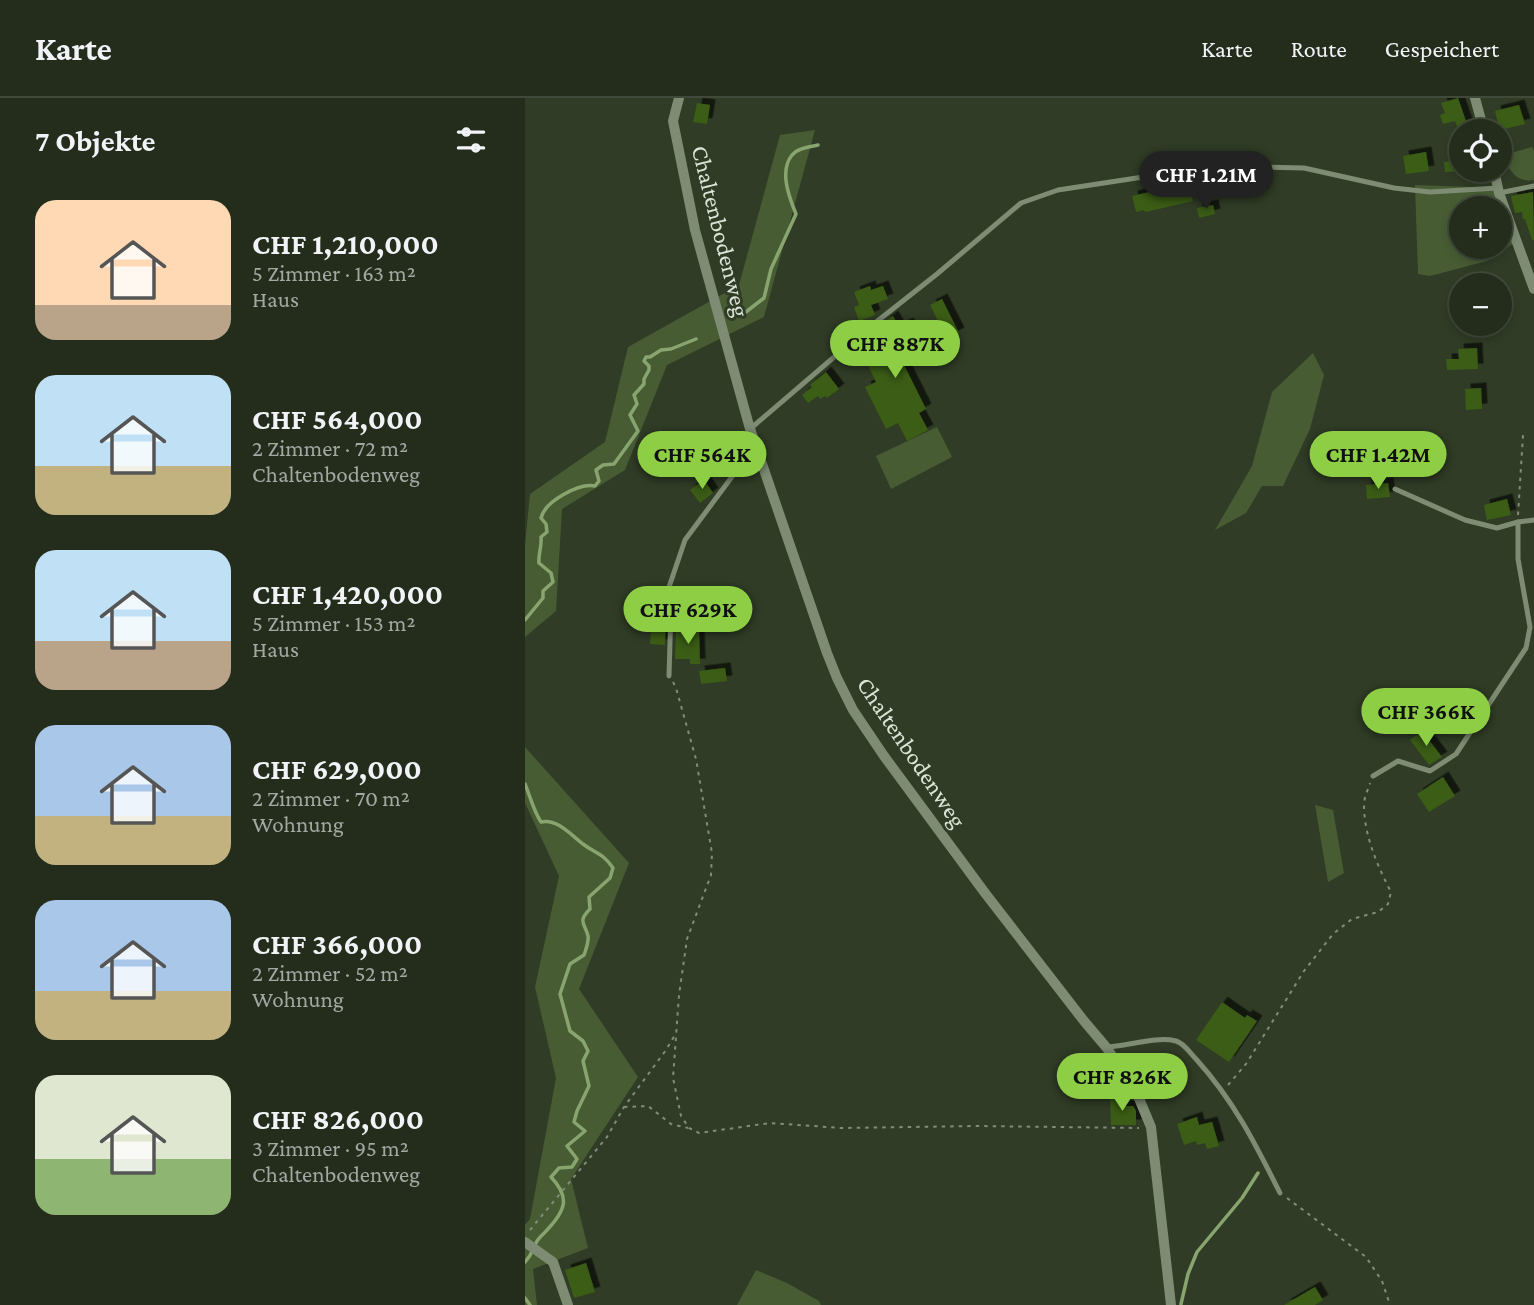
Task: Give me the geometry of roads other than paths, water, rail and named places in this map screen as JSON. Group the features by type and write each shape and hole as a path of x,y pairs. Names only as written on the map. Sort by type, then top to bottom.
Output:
{"street":[{"name":"Chaltenbodenweg","path":"679,98 673,121 695,230 750,429 837,678 853,710 884,756 985,893 1106,1047 1135,1089 1151,1128 1171,1305"},
{"path":"1475,98 1481,119"},
{"path":"1497,182 1534,289"},
{"path":"525,1242 553,1262 568,1305"}],"lane":[{"path":"750,429 1021,203 1058,190 1176,173 1253,167 1304,168 1394,188 1430,192 1534,186"},
{"path":"669,676 671,608 668,590 685,540 734,474 757,449"},
{"path":"1395,489 1465,520 1497,528 1534,520"},
{"path":"1373,775 1398,761 1430,771 1456,754 1527,649 1530,627 1518,559 1518,522"},
{"path":"1106,1047 1162,1039 1180,1042 1239,1114 1280,1193"}],"waterway":[{"path":"742,315 764,298 771,269 796,214 787,184 788,161 797,151 818,145"},
{"path":"525,620 543,598 543,591 553,582 551,573 539,563 541,537 547,532 546,524 541,518 544,512 563,494 580,487 595,486 599,481 596,470 603,465 614,464 638,431 630,415 637,404 634,395 644,384 649,370 644,361 646,357 696,339"},
{"path":"525,784 541,822 553,822 563,828 603,856 613,868 610,878 589,897 590,909 583,920 588,936 584,955 570,964 560,994 570,1031 583,1041 588,1051 583,1061 589,1086 574,1122 585,1131 567,1146 577,1159 572,1167 559,1168 551,1177 561,1191 563,1204 558,1217 538,1239 525,1262"},
{"path":"1181,1304 1188,1274 1197,1252 1242,1198 1258,1173"},
{"path":"525,1298 530,1305"}]}
